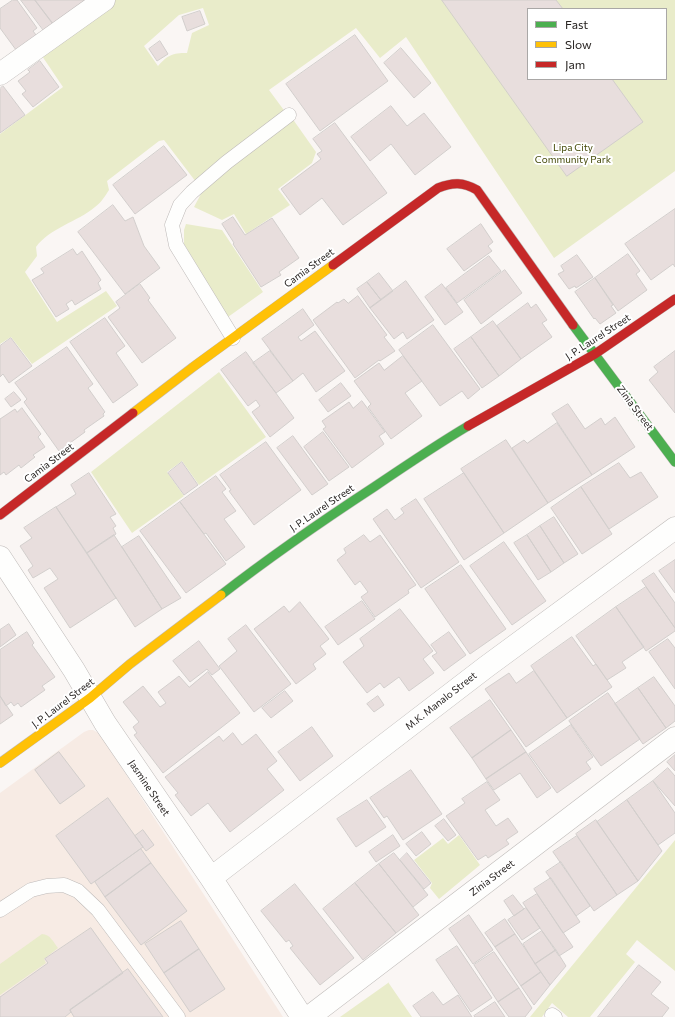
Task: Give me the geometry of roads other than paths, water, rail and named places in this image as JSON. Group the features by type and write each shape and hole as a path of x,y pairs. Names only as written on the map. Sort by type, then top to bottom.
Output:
{"street":[{"path":"0,74 104,0"},
{"name":"Camia Street","path":"0,515 28,492 232,338 438,188 448,184 459,182 477,190 595,354"},
{"name":"J. P. Laurel Street","path":"0,762 90,698 130,664 256,568 324,520 444,440 595,354 675,299"},
{"name":"Zinia Street","path":"595,354 675,462"},
{"name":"M.K. Manalo Street","path":"211,878 486,667 675,528"},
{"name":"Jasmine Street","path":"0,557 74,670 105,723 211,878 302,1017"},
{"name":"Zinia Street","path":"309,1017 675,738"}],"lane":[{"path":"232,338 176,245 172,225 180,205 192,192 289,115"},
{"path":"0,910 31,890 47,886 64,885 78,891 98,910 178,1017"}],"park label":[{"name":"Lipa City Community Park","path":"573,154"}]}
